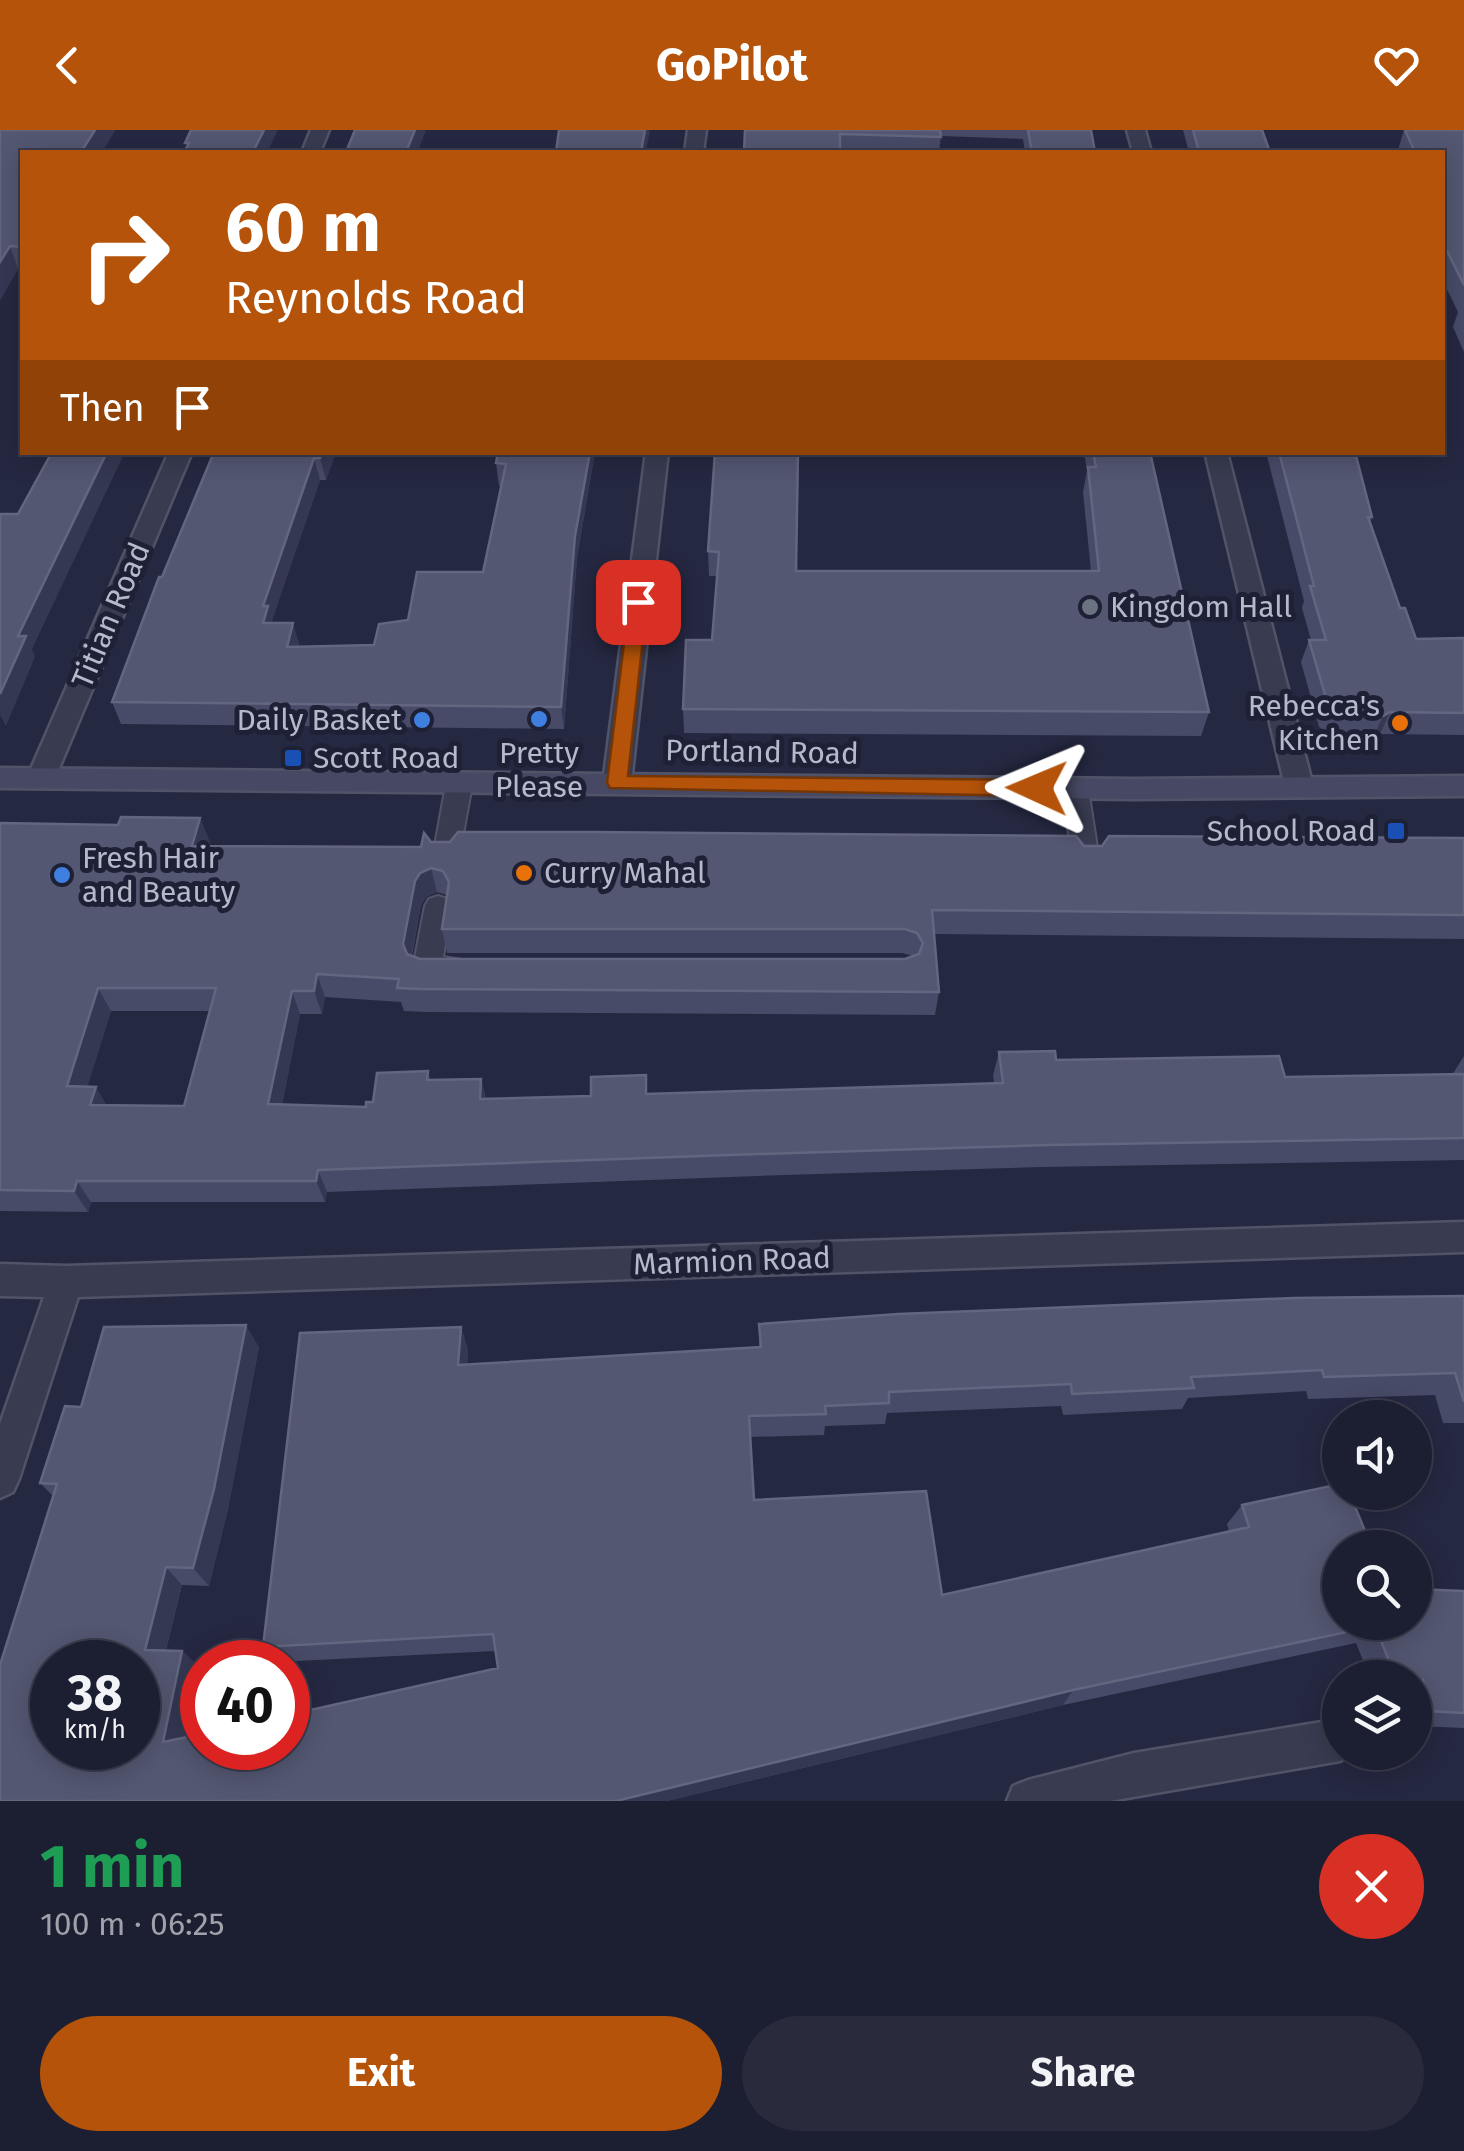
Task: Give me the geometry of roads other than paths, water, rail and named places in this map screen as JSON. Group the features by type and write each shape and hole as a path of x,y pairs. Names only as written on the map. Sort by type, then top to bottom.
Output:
{"street":[{"name":"Titian Road","path":"41,778 180,455"},
{"path":"617,783 657,455"},
{"path":"1217,455 1300,790"},
{"name":"Portland Road","path":"0,778 1300,790 1464,786"},
{"name":"Marmion Road","path":"0,1280 66,1282 1464,1237"},
{"path":"0,1480 66,1282"},
{"path":"1028,1801 1136,1788 1322,1744"}],"lane":[{"path":"446,856 459,784"},
{"path":"1076,788 1086,860"},
{"path":"438,906 427,968 486,968"}],"place":[{"name":"Kingdom Hall","path":"1090,607"},
{"name":"Pretty Please","path":"539,719"},
{"name":"Daily Basket","path":"422,720"},
{"name":"Rebecca's Kitchen","path":"1400,723"},
{"name":"Scott Road","path":"293,758"},
{"name":"School Road","path":"1396,831"},
{"name":"Curry Mahal","path":"524,873"},
{"name":"Fresh Hair and Beauty","path":"62,875"}]}
